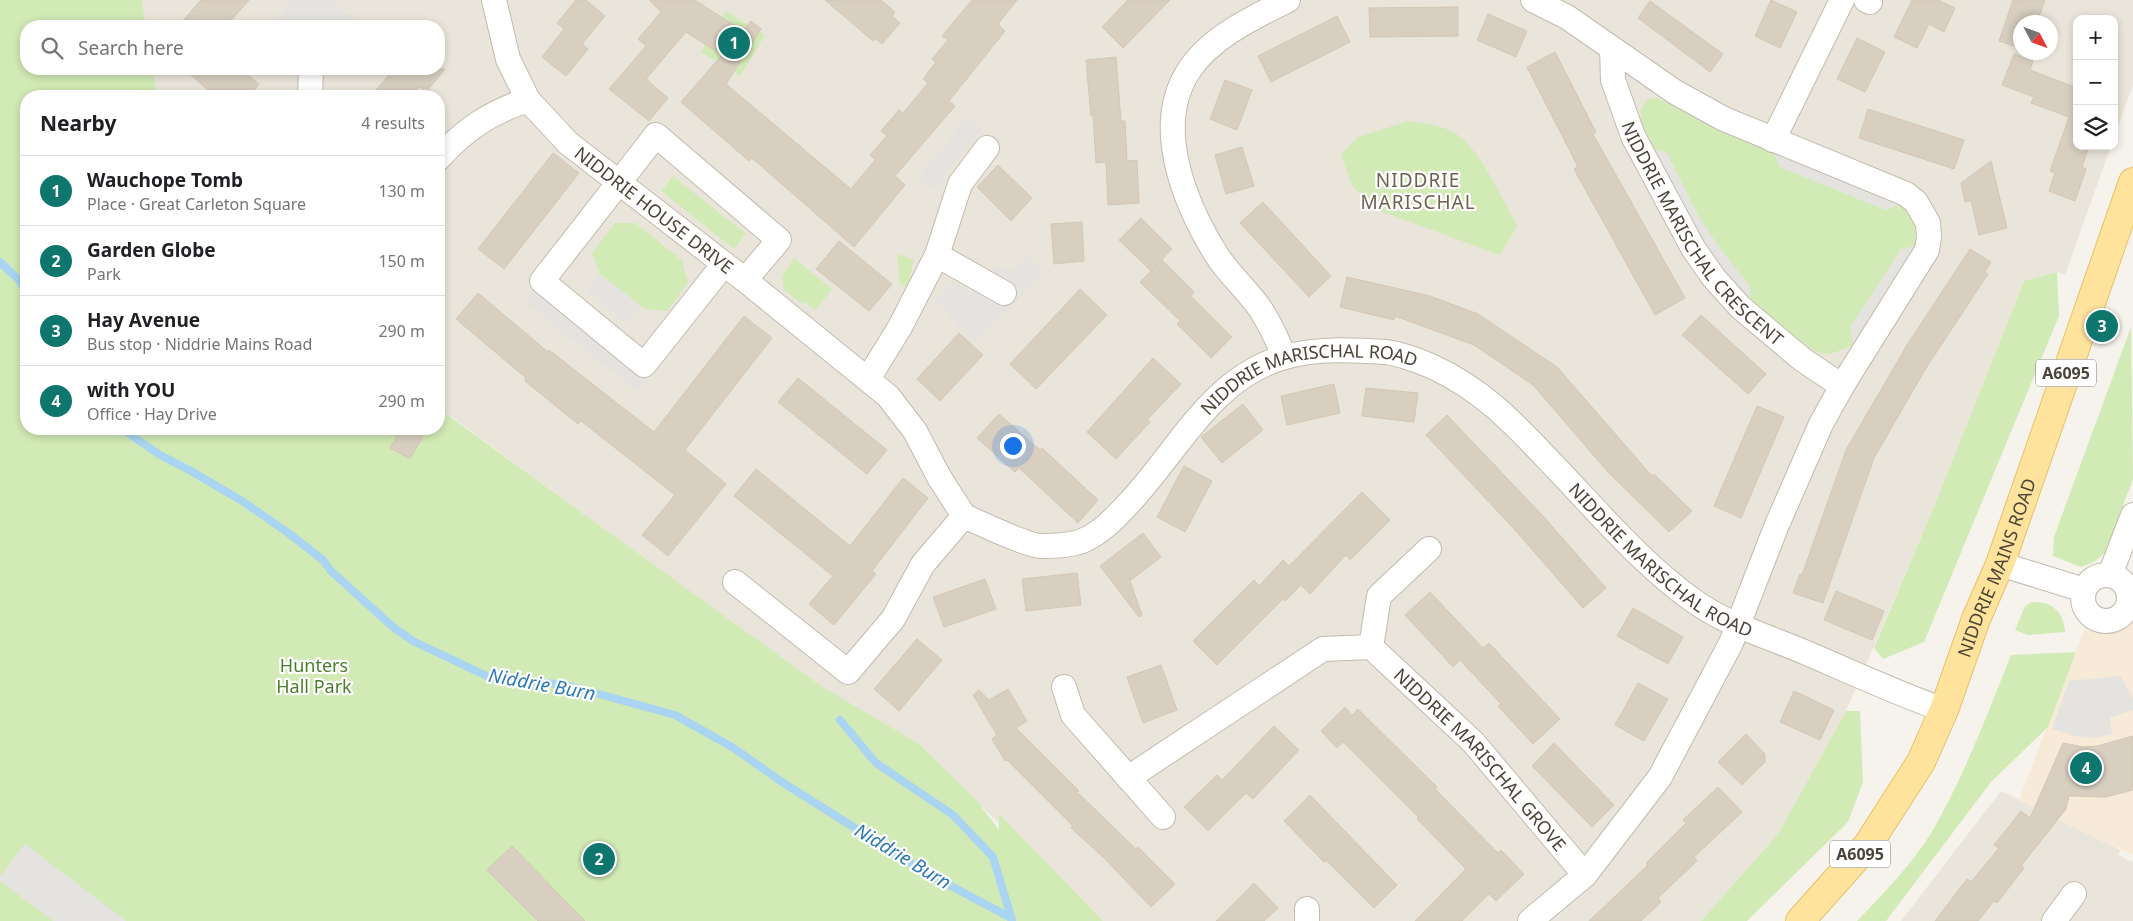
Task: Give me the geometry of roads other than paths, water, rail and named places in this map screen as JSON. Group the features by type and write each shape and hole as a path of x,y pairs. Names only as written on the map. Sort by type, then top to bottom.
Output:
{"main road":[{"name":"NIDDRIE MAINS ROAD","path":"1800,921 1845,872 1882,826 1920,762 1944,710 1976,619 2000,564 2133,182"}],"street":[{"name":"NIDDRIE HOUSE DRIVE","path":"494,0 508,59 528,100 568,143 746,280 888,396 915,431 939,478 964,516"},
{"path":"1284,357 1260,309 1216,254 1197,220 1182,180 1175,149 1172,118 1181,85 1188,71 1206,51 1239,27 1288,0"},
{"path":"1530,921 1584,875 1660,777 1731,643 1803,464 1842,386 1922,262 1929,237 1928,223 1916,202 1906,194 1724,119 1691,101 1612,49 1571,8 1533,0"},
{"path":"1773,140 1842,0"},
{"name":"NIDDRIE MARISCHAL CRESCENT","path":"1612,49 1613,80 1633,136 1692,248 1714,278 1740,307 1803,360 1842,386"},
{"path":"310,90 311,75"},
{"path":"445,151 458,136 500,109 528,100"},
{"path":"724,264 644,365 542,281 656,135 779,240 746,280"},
{"path":"868,379 900,327 937,255 960,184 987,148"},
{"path":"937,255 1004,294"},
{"name":"NIDDRIE MARISCHAL ROAD","path":"964,516 1038,546 1080,542 1108,526 1142,489 1202,411 1225,390 1256,369 1284,357 1349,351 1390,353 1421,362 1458,378 1484,396 1512,420 1640,556 1672,585 1698,604 1738,625 1944,710"},
{"path":"2110,575 2133,515"},
{"path":"735,582 848,672 893,619 923,564 964,516"},
{"path":"1128,778 1323,649 1371,647 1379,596 1429,549"},
{"path":"2000,564 2084,590"},
{"path":"2110,575 2122,581 2127,587 2131,607 2120,618 2106,622 2098,620 2092,617 2083,605 2084,590 2087,584 2097,576 2110,575"},
{"name":"NIDDRIE MARISCHAL GROVE","path":"1371,647 1472,742 1584,875"},
{"path":"1064,687 1073,715 1163,817"},
{"path":"2054,921 2074,894"}],"waterway":[{"name":"Niddrie Burn","path":"0,262 20,282"},
{"name":"Niddrie Burn","path":"131,435 160,455 242,501 287,532 323,560 331,571 393,627 413,641 491,678 566,685 675,715 732,747 782,782 923,871 1011,918"},
{"name":"Niddrie Burn","path":"840,720 876,763 953,815 993,857 1012,920"}],"place":[{"name":"Wauchope Tomb","path":"734,43"},
{"name":"Hay Avenue","path":"2102,326"},
{"name":"with YOU","path":"2086,768"},
{"name":"Garden Globe","path":"599,859"}],"district":[{"name":"NIDDRIE MARISCHAL","path":"1418,191"}],"park label":[{"name":"Hunters Hall Park","path":"314,675"}]}
